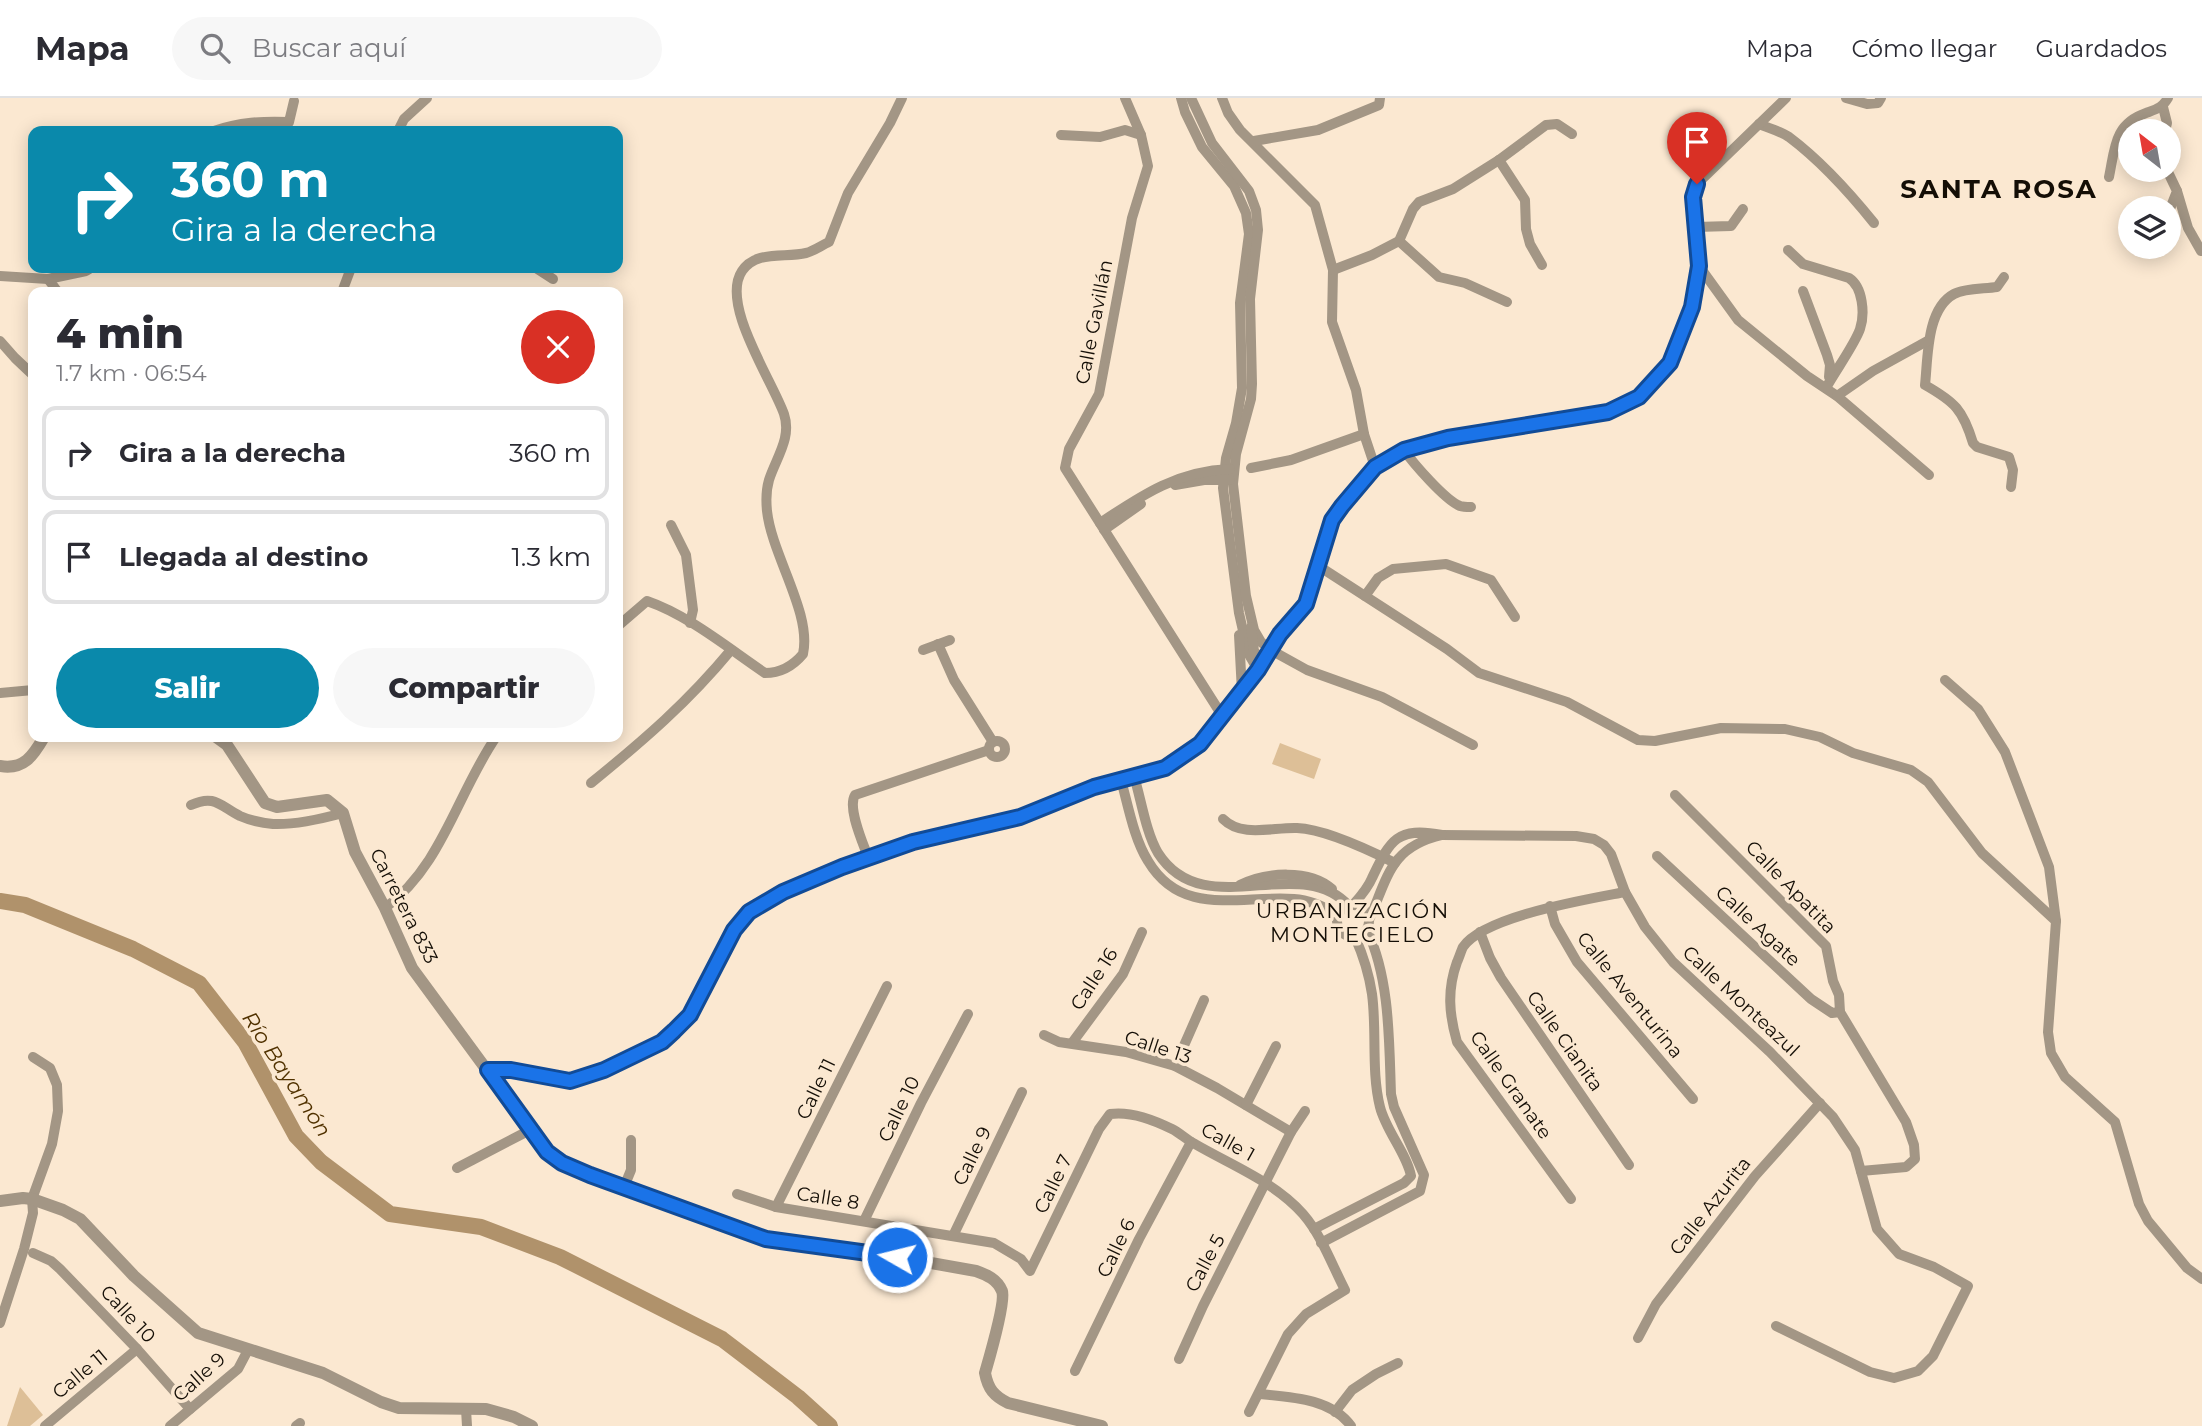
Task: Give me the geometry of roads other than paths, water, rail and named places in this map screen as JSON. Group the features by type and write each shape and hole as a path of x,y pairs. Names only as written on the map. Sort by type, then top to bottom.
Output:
{"street":[{"path":"400,126 404,119 427,98"},
{"path":"623,622 647,601 662,606 765,673 776,673 787,668 803,654 805,630 770,531 767,511 769,481 785,441 785,416 745,328 735,289 742,271 756,258 807,253 829,242 848,193 902,98"},
{"name":"Calle Gavillán","path":"1125,98 1142,135 1148,166 1132,218 1099,394 1069,449 1065,468 1223,717"},
{"path":"1181,98 1202,147 1234,186 1246,213 1248,234 1240,303 1242,388 1229,474 1248,653 1261,666"},
{"path":"1191,98 1212,144 1249,191 1257,220 1257,244 1250,299 1251,399 1229,474"},
{"path":"1222,98 1228,113 1240,130 1254,141 1315,205 1333,270 1332,321 1356,390 1364,433 1375,467"},
{"path":"1254,141 1318,130 1379,105 1380,98"},
{"path":"488,1070 511,1070 570,1081 604,1070 662,1042 690,1015 734,930 749,912 783,892 913,842 1020,817 1094,787 1165,768 1200,744 1261,666 1280,634 1306,604 1332,520 1375,467 1404,450 1448,438 1608,412 1639,397 1670,363 1692,307 1699,266 1693,197 1697,184 1786,98"},
{"path":"1846,98 1872,104 1878,103 1881,98"},
{"path":"232,126 259,121 289,122 294,101"},
{"path":"2109,177 2119,132 2129,121 2166,102"},
{"path":"1333,270 1399,241 1413,209 1419,202 1453,189 1499,160 1546,125 1557,124 1572,134"},
{"path":"1759,124 1787,136 1819,163 1854,198 1874,223"},
{"path":"1061,135 1100,137 1125,130 1142,135"},
{"path":"1499,160 1525,200 1526,229 1530,244 1542,265"},
{"path":"2173,182 2188,228 2201,251"},
{"path":"2175,196 2177,191"},
{"path":"1696,227 1731,226 1743,209"},
{"path":"1399,241 1439,277 1465,283 1507,302"},
{"path":"1788,250 1803,264 1849,278 1855,282 1860,292 1860,329 1826,388"},
{"path":"1699,266 1738,320 1807,376 1837,396 1929,475"},
{"path":"0,276 48,279 76,273"},
{"path":"544,273 554,279"},
{"path":"2004,277 1997,287 1956,293 1948,298 1935,316 1929,340 1925,385 1949,398 1958,408 1977,447 2009,457 2013,470 2011,487"},
{"path":"48,279 54,287"},
{"path":"1803,291 1830,365 1826,388"},
{"path":"1837,396 1873,371 1929,340"},
{"path":"0,341 28,370"},
{"path":"1251,468 1291,460 1364,433"},
{"path":"1404,450 1443,493 1461,506 1471,507"},
{"path":"1102,526 1146,493 1175,479 1229,474"},
{"path":"671,525 686,555 693,610 690,623"},
{"path":"1365,596 1378,578 1393,569 1446,564 1491,580 1516,617"},
{"path":"1317,565 1447,649 1479,673 1567,702 1638,740 1655,741 1721,728 1785,729 1821,737 1853,753 1911,770 1928,782 1982,853 2056,921"},
{"path":"1244,612 1258,637 1271,650 1307,670 1382,696 1473,745"},
{"path":"1242,692 1244,612"},
{"path":"923,650 950,640"},
{"path":"868,858 852,809 855,795 991,746 938,645"},
{"path":"592,783 657,729 702,686 731,650"},
{"path":"1945,680 1979,709 2005,752 2049,867 2056,921 2048,1032 2051,1053 2065,1077 2115,1122 2139,1204 2148,1221 2187,1268 2202,1279"},
{"path":"0,693 28,690"},
{"path":"34,755 35,742"},
{"path":"0,766 9,768 24,764 34,755 41,742"},
{"path":"223,742 265,803 277,807 327,800 343,813"},
{"path":"385,908 403,895 428,864 492,742"},
{"path":"1134,776 1154,845 1164,861 1178,874 1192,882 1212,886 1306,884 1340,897 1351,906 1366,912 1385,992 1391,1094 1394,1107 1424,1175 1420,1191 1321,1243"},
{"path":"1121,780 1141,847 1164,882 1175,889 1185,895 1210,901 1296,899 1325,906 1338,915"},
{"name":"Calle Apatita","path":"1675,795 1826,946 1833,981 1839,995 1840,1012 1906,1122 1914,1145 1915,1159 1906,1167 1861,1171"},
{"path":"191,805 202,800 216,801 243,818 273,824 315,821 343,813"},
{"name":"Carretera 833","path":"343,813 355,852 385,908 412,968 547,1152 562,1163 766,1239 897,1257 988,1275 996,1281 1004,1297 985,1373 988,1386 997,1397 1008,1403 1102,1426"},
{"path":"1223,819 1244,830 1309,830 1351,843 1395,863"},
{"name":"Calle Monteazul","path":"1351,906 1371,881 1391,844 1409,833 1576,836 1594,839 1604,845 1645,927 1673,962 1770,1052 1833,1116 1855,1150 1877,1229 1899,1254 1934,1267 1968,1286 1933,1356 1918,1371 1894,1378 1870,1372 1776,1326"},
{"name":"Calle Monteazul","path":"1368,925 1395,863 1406,849 1442,835"},
{"name":"Calle Agate","path":"1657,856 1811,999 1832,1013 1840,1012"},
{"path":"1480,932 1550,906 1625,891"},
{"path":"1338,915 1351,906"},
{"name":"Calle Aventurina","path":"1550,906 1555,924 1577,962 1693,1099"},
{"path":"1338,915 1339,929 1346,936 1355,937 1368,925"},
{"name":"Calle 16","path":"1072,1043 1123,974 1142,932"},
{"name":"Calle Cianita","path":"1480,932 1501,978 1629,1165"},
{"name":"Calle Granate","path":"1480,932 1464,947 1449,994 1450,1020 1457,1042 1571,1199"},
{"path":"1314,1229 1404,1183 1411,1176 1380,1106 1372,995 1368,973 1355,937"},
{"name":"Calle 11","path":"776,1207 887,986"},
{"path":"1175,1066 1204,1000"},
{"name":"Calle 10","path":"864,1221 968,1013"},
{"name":"Calle 13","path":"1044,1035 1059,1042 1126,1052 1175,1066 1291,1132"},
{"path":"1246,1105 1276,1046"},
{"path":"0,1323 33,1213 33,1199 52,1144 58,1111 57,1084 50,1068 33,1057"},
{"name":"Calle 9","path":"953,1236 1022,1092"},
{"name":"Calle Azurita","path":"1638,1338 1656,1304 1755,1175 1820,1103"},
{"name":"Calle 5","path":"1179,1359 1291,1132 1305,1111"},
{"name":"Calle 1","path":"1110,1114 1122,1112 1175,1130 1286,1198 1314,1229 1345,1290 1306,1314 1288,1334 1259,1394"},
{"name":"Calle 7","path":"1030,1270 1099,1129 1110,1114"},
{"path":"457,1168 530,1130"},
{"path":"624,1187 631,1170 631,1140"},
{"name":"Calle 6","path":"1075,1371 1139,1239 1191,1142"},
{"name":"Calle 8","path":"737,1194 776,1207 994,1243 1021,1259 1030,1270"},
{"path":"0,1201 33,1199 80,1219 134,1276 198,1333 323,1373 399,1408 486,1409 514,1417 531,1426"},
{"name":"Calle 10","path":"33,1253 61,1269 190,1409"},
{"name":"Calle 11","path":"45,1426 137,1349"},
{"name":"Calle 9","path":"170,1426 238,1369 248,1350"},
{"path":"1335,1412 1352,1390 1398,1363"},
{"path":"1249,1412 1259,1394 1308,1400 1346,1418 1351,1426"},
{"path":"466,1409 467,1426"}],"waterway":[{"name":"Río Bayamón","path":"0,901 25,905 133,949 199,983 245,1042 296,1136 321,1162 390,1214 481,1227 560,1257 722,1339 798,1397 830,1426"}],"district":[{"name":"SANTA ROSA","path":"1999,189"},
{"name":"URBANIZACIÓN MONTECIELO","path":"1353,922"}]}
